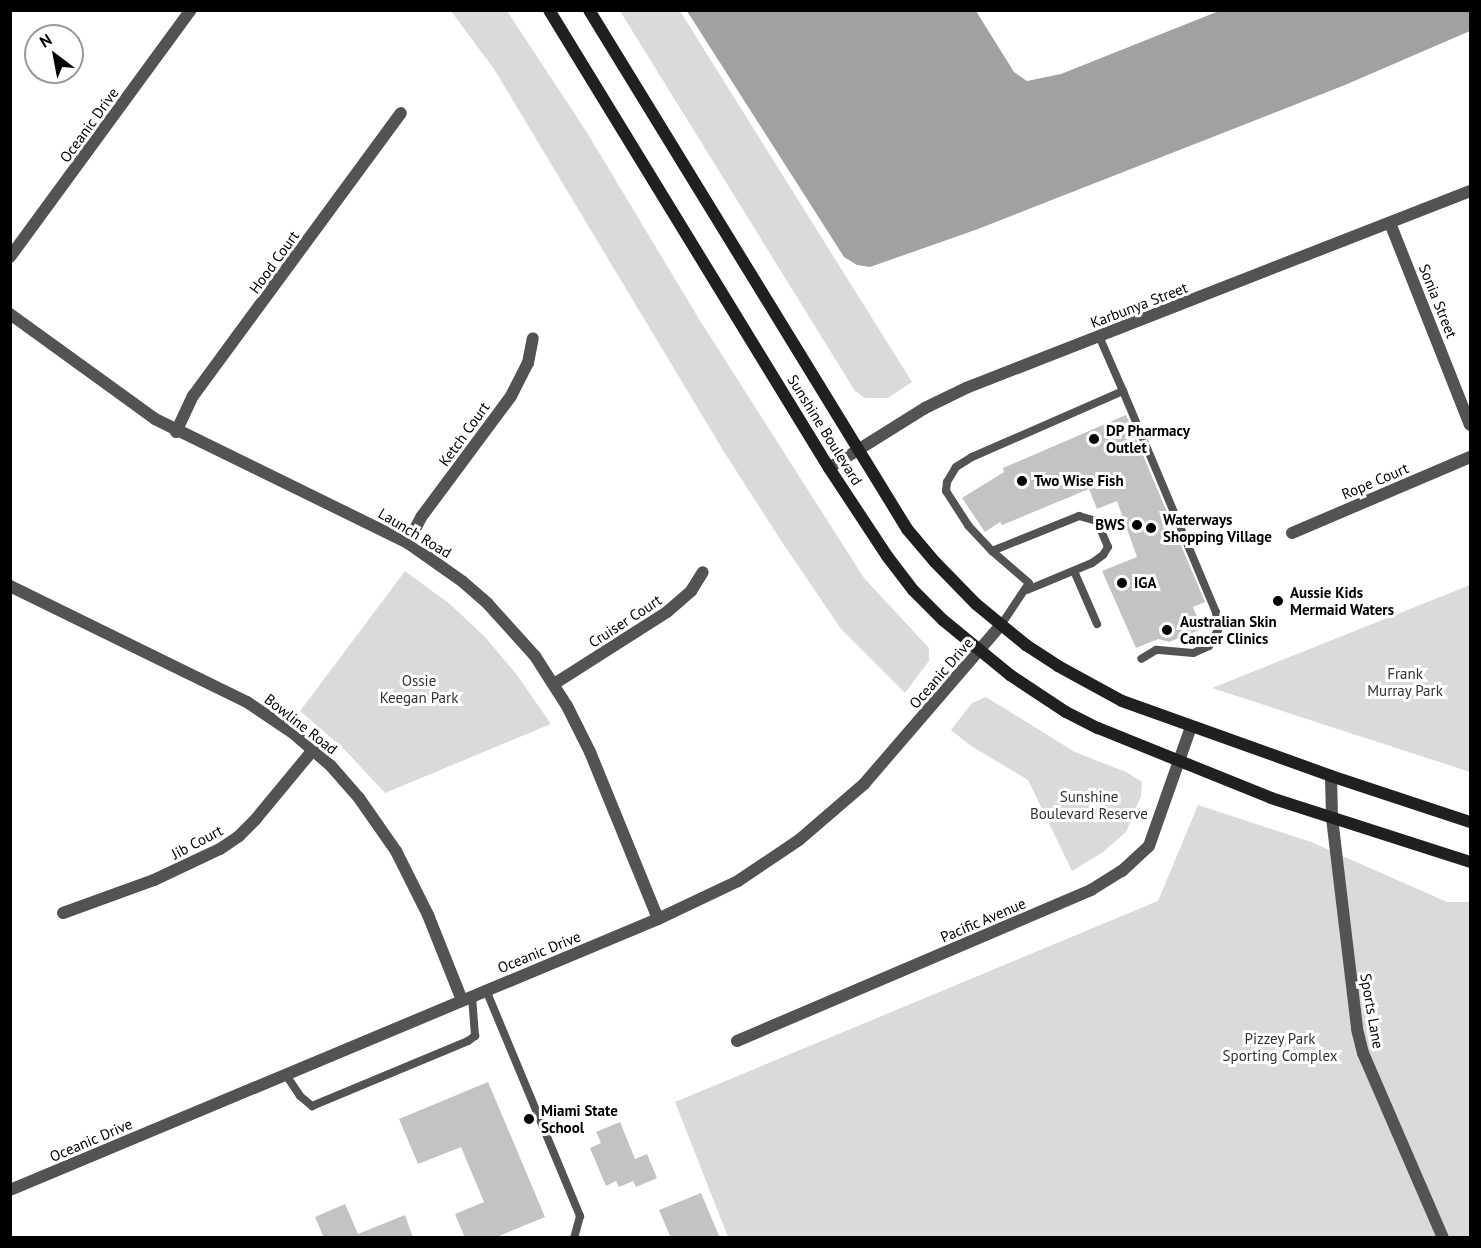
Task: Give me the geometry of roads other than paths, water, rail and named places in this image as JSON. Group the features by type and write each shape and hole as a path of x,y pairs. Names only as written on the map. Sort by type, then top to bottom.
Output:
{"main road":[{"name":"Sunshine Boulevard","path":"549,10 829,468 887,556 913,590 979,651 1066,712 1179,762"},
{"name":"Sunshine Boulevard","path":"589,10 857,449 908,529 934,562 967,596 1034,651 1089,684 1144,710 1191,727"},
{"path":"1191,727 1470,822"},
{"path":"1179,762 1332,818 1470,862"}],"street":[{"name":"Oceanic Drive","path":"10,256 191,10"},
{"name":"Hood Court","path":"176,432 193,396 401,113"},
{"name":"Karbunya Street","path":"829,468 925,408 966,388 1470,191"},
{"name":"Sonia Street","path":"1390,223 1470,425"},
{"name":"Launch Road","path":"10,314 176,432 408,543 463,582 488,604 514,630 554,684 590,752 658,919"},
{"name":"Ketch Court","path":"408,543 422,516 516,387 528,363 533,338"},
{"name":"Rope Court","path":"1292,533 1470,457"},
{"name":"Cruiser Court","path":"554,684 674,607 691,591 703,572"},
{"name":"Bowline Road","path":"12,592 224,689 274,719 313,750 359,798 396,851 467,998"},
{"name":"Oceanic Drive","path":"10,1190 658,919 746,876 791,846 832,813 887,761 1001,625"},
{"name":"Pacific Avenue","path":"736,1041 1091,890 1122,871 1149,846 1191,727"},
{"name":"Jib Court","path":"63,913 154,880 220,849 239,836 255,820 313,750"},
{"name":"Sports Lane","path":"1331,776 1332,818 1354,1002 1364,1053 1443,1238"}],"lane":[{"path":"1099,336 1216,612 1218,630 1209,646 1193,652 1156,650 1141,659"},
{"path":"1028,586 968,525 946,491 951,472 972,457 1123,391"},
{"path":"992,551 1079,516 1097,521 1108,547 1092,563 1028,586 1001,625"},
{"path":"1074,571 1097,624"},
{"path":"486,990 580,1216 574,1238"},
{"path":"286,1074 300,1096 312,1106 468,1041 475,1036 467,998"}],"place":[{"name":"DP Pharmacy Outlet","path":"1094,439"},
{"name":"Two Wise Fish","path":"1022,481"},
{"name":"BWS","path":"1137,525"},
{"name":"Waterways Shopping Village","path":"1151,528"},
{"name":"IGA","path":"1122,583"},
{"name":"Aussie Kids Mermaid Waters","path":"1278,601"},
{"name":"Australian Skin Cancer Clinics","path":"1167,630"},
{"name":"Miami State School","path":"529,1119"}],"park label":[{"name":"Frank Murray Park","path":"1405,682"},
{"name":"Ossie Keegan Park","path":"419,688"},
{"name":"Sunshine Boulevard Reserve","path":"1089,804"},
{"name":"Pizzey Park Sporting Complex","path":"1280,1046"}]}
